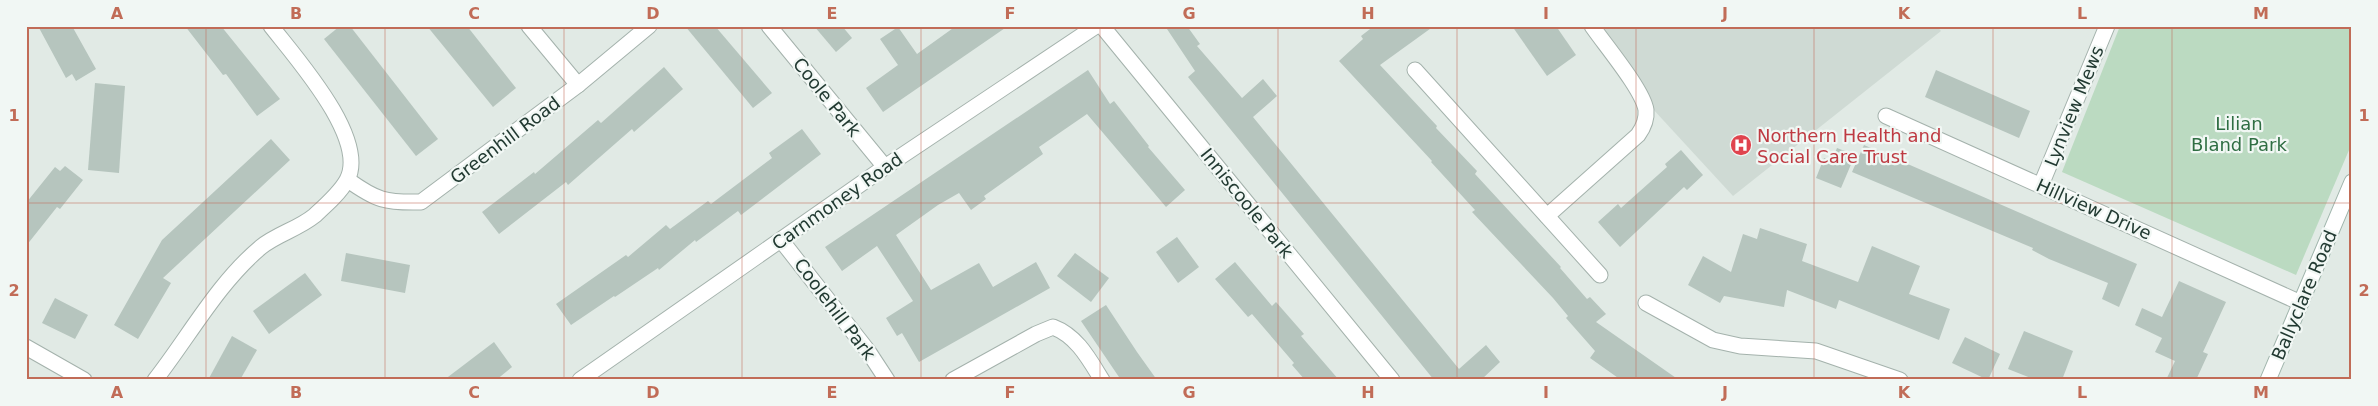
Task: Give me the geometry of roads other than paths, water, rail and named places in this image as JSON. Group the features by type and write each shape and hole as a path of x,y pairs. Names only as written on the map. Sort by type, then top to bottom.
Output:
{"street":[{"path":"155,380 186,340 223,285 262,246 312,217 348,180 351,166 346,137 330,103 271,26"},
{"path":"529,26 578,85"},
{"name":"Greenhill Road","path":"348,180 370,196 392,202 421,202 578,85 649,26"},
{"name":"Coole Park","path":"769,26 885,168"},
{"name":"Carnmoney Road","path":"580,380 885,168 1096,26"},
{"name":"Inniscoole Park","path":"1102,26 1392,380"},
{"path":"1547,216 1638,135 1644,126 1646,111 1640,95 1592,26"},
{"name":"Lynview Mews","path":"2041,185 2107,26"},
{"path":"1415,70 1600,275"},
{"name":"Hillview Drive","path":"1886,116 2302,303"},
{"name":"Ballyclare Road","path":"2268,380 2352,182"},
{"name":"Coolehill Park","path":"781,240 868,351 887,380"},
{"path":"1646,303 1713,340 1740,346 1772,347 1816,352 1900,380"},
{"path":"953,380 1036,334 1053,327 1067,333 1086,356 1102,380"},
{"path":"26,347 84,380"}],"place":[{"name":"Northern Health and Social Care Trust","path":"1741,145"}],"park label":[{"name":"Lilian Bland Park","path":"2239,133"}]}
